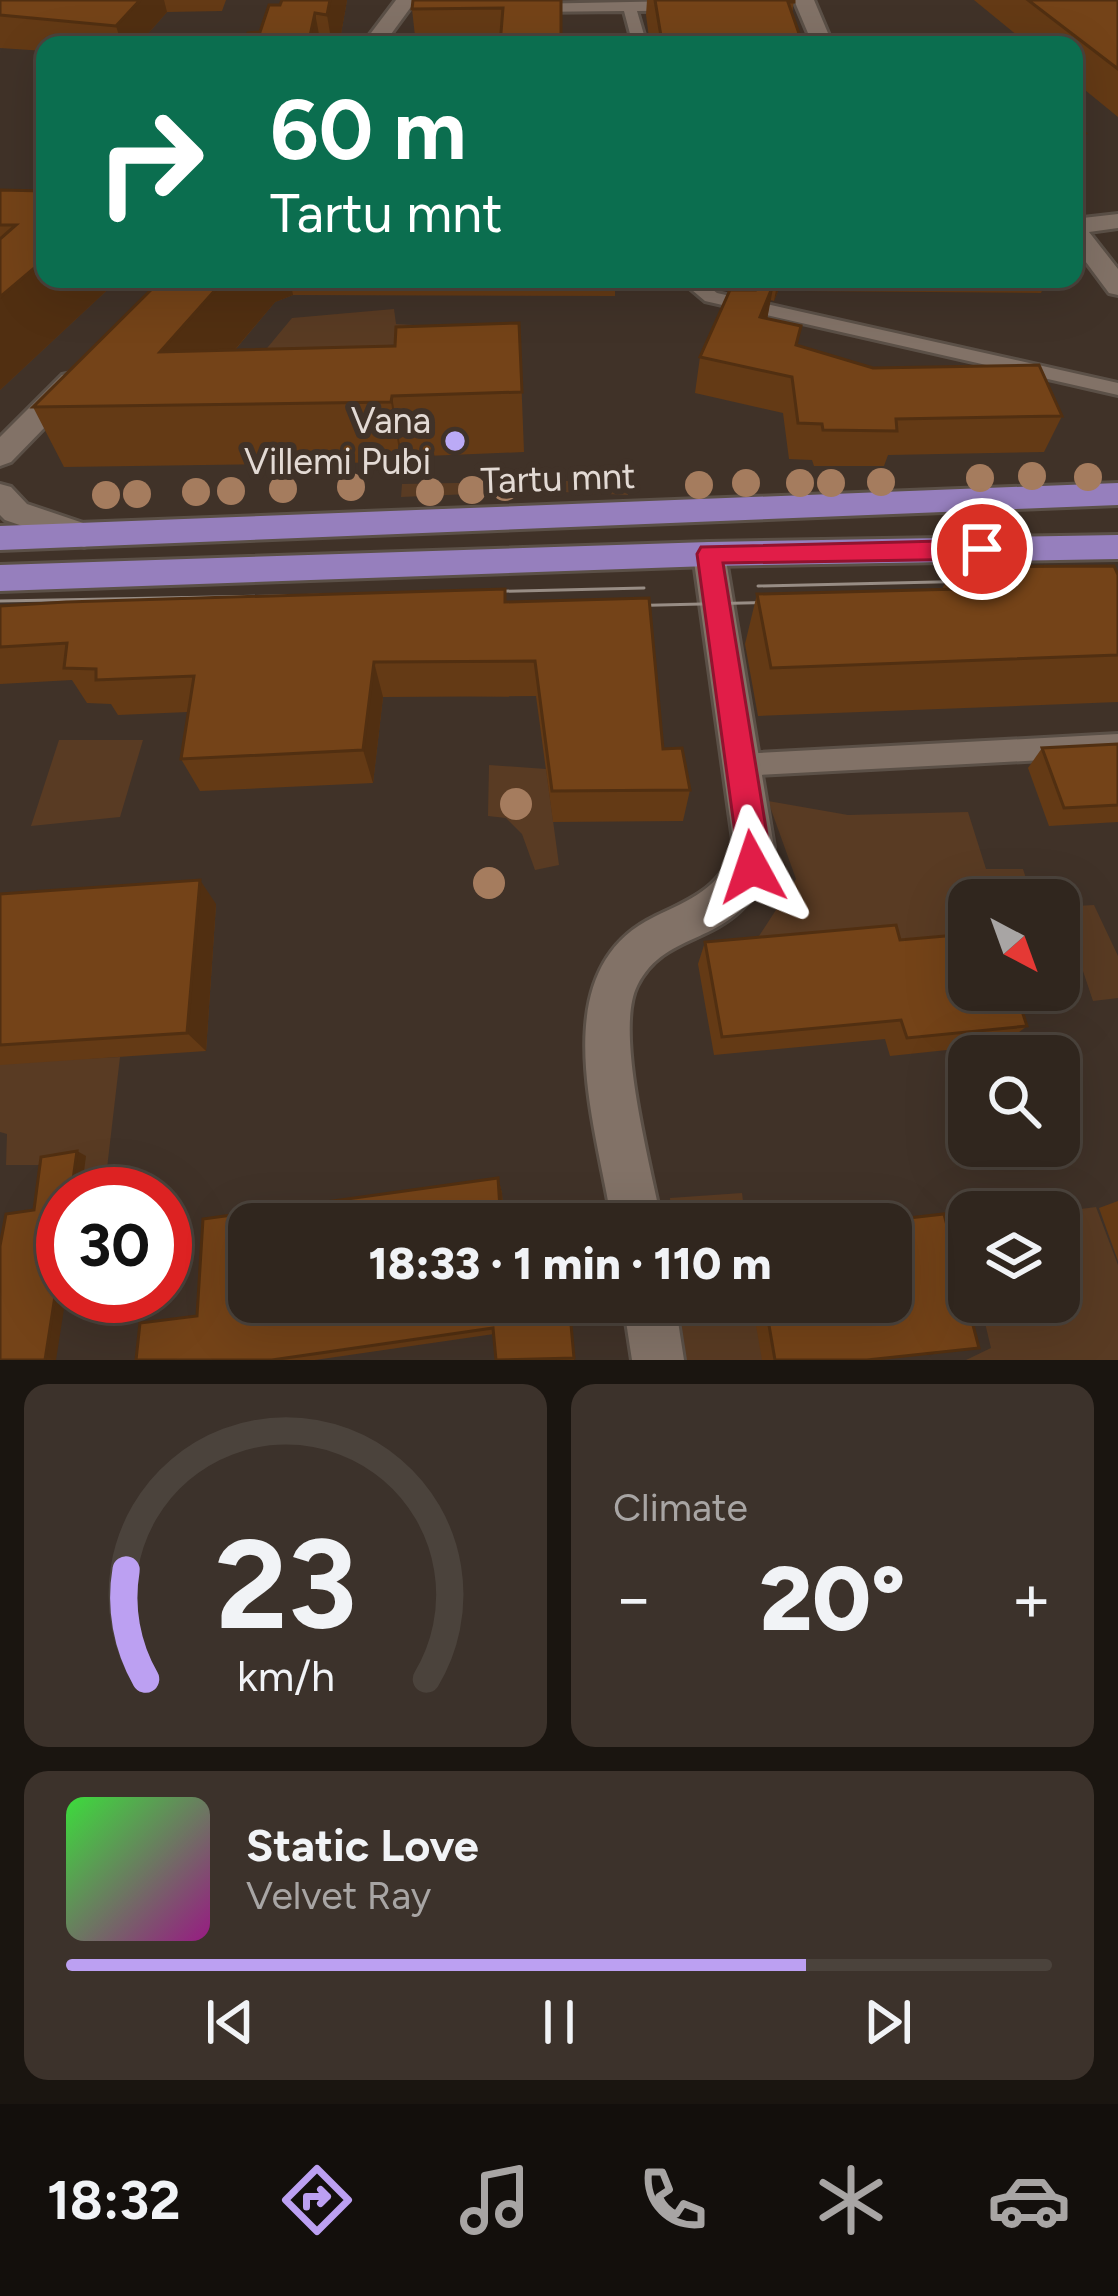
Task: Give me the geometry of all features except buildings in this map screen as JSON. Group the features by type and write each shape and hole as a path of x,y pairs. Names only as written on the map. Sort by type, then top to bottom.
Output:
{"main road":[{"name":"Tartu mnt","path":"0,538 1118,494"},
{"path":"0,578 710,554 1118,547"}],"street":[{"path":"805,0 819,36"},
{"path":"380,36 407,6"},
{"path":"1083,227 1118,221"},
{"path":"1083,240 1118,287"},
{"path":"0,454 101,354"},
{"path":"0,495 16,512 84,535"},
{"path":"634,1203 609,1038 609,1004 631,956 654,935 730,900 747,880 754,847 710,554"},
{"path":"652,1323 658,1360"}],"lane":[{"path":"502,8 736,6 735,0"},
{"path":"630,8 638,36"},
{"path":"700,288 711,297 1118,389"},
{"path":"740,765 1118,746"}],"shaded area":[{"path":"394,309 396,324 449,327 449,341 263,353 292,318"},
{"path":"625,480 628,495 542,491 401,497 402,484"},
{"path":"59,740 143,740 120,817 31,826"},
{"path":"489,765 546,769 559,865 535,870 522,834 506,818 488,816"},
{"path":"768,801 848,815 968,812 986,869 1023,869 1026,879 948,879 948,955 698,964 759,936 796,879"},
{"path":"1094,905 1118,956 1118,998 1093,1001 1080,962 1080,906"},
{"path":"120,1057 107,1167 6,1165 7,1134 0,1132 0,1063"},
{"path":"742,1193 743,1203 670,1203 670,1198"},
{"path":"1096,1207 1118,1265 1118,1360 966,1360 991,1348 985,1323 1080,1323 1080,1209"},
{"path":"680,1323 758,1323 763,1360 683,1360"}],"tram line":[{"path":"758,586 980,581"},
{"path":"470,592 644,588"},
{"path":"0,601 332,595"},
{"path":"618,606 786,602"}],"place":[{"name":"Vana Villemi Pubi","path":"455,441"}],"route":[{"path":"752,867 754,847 710,554 982,549"}]}
